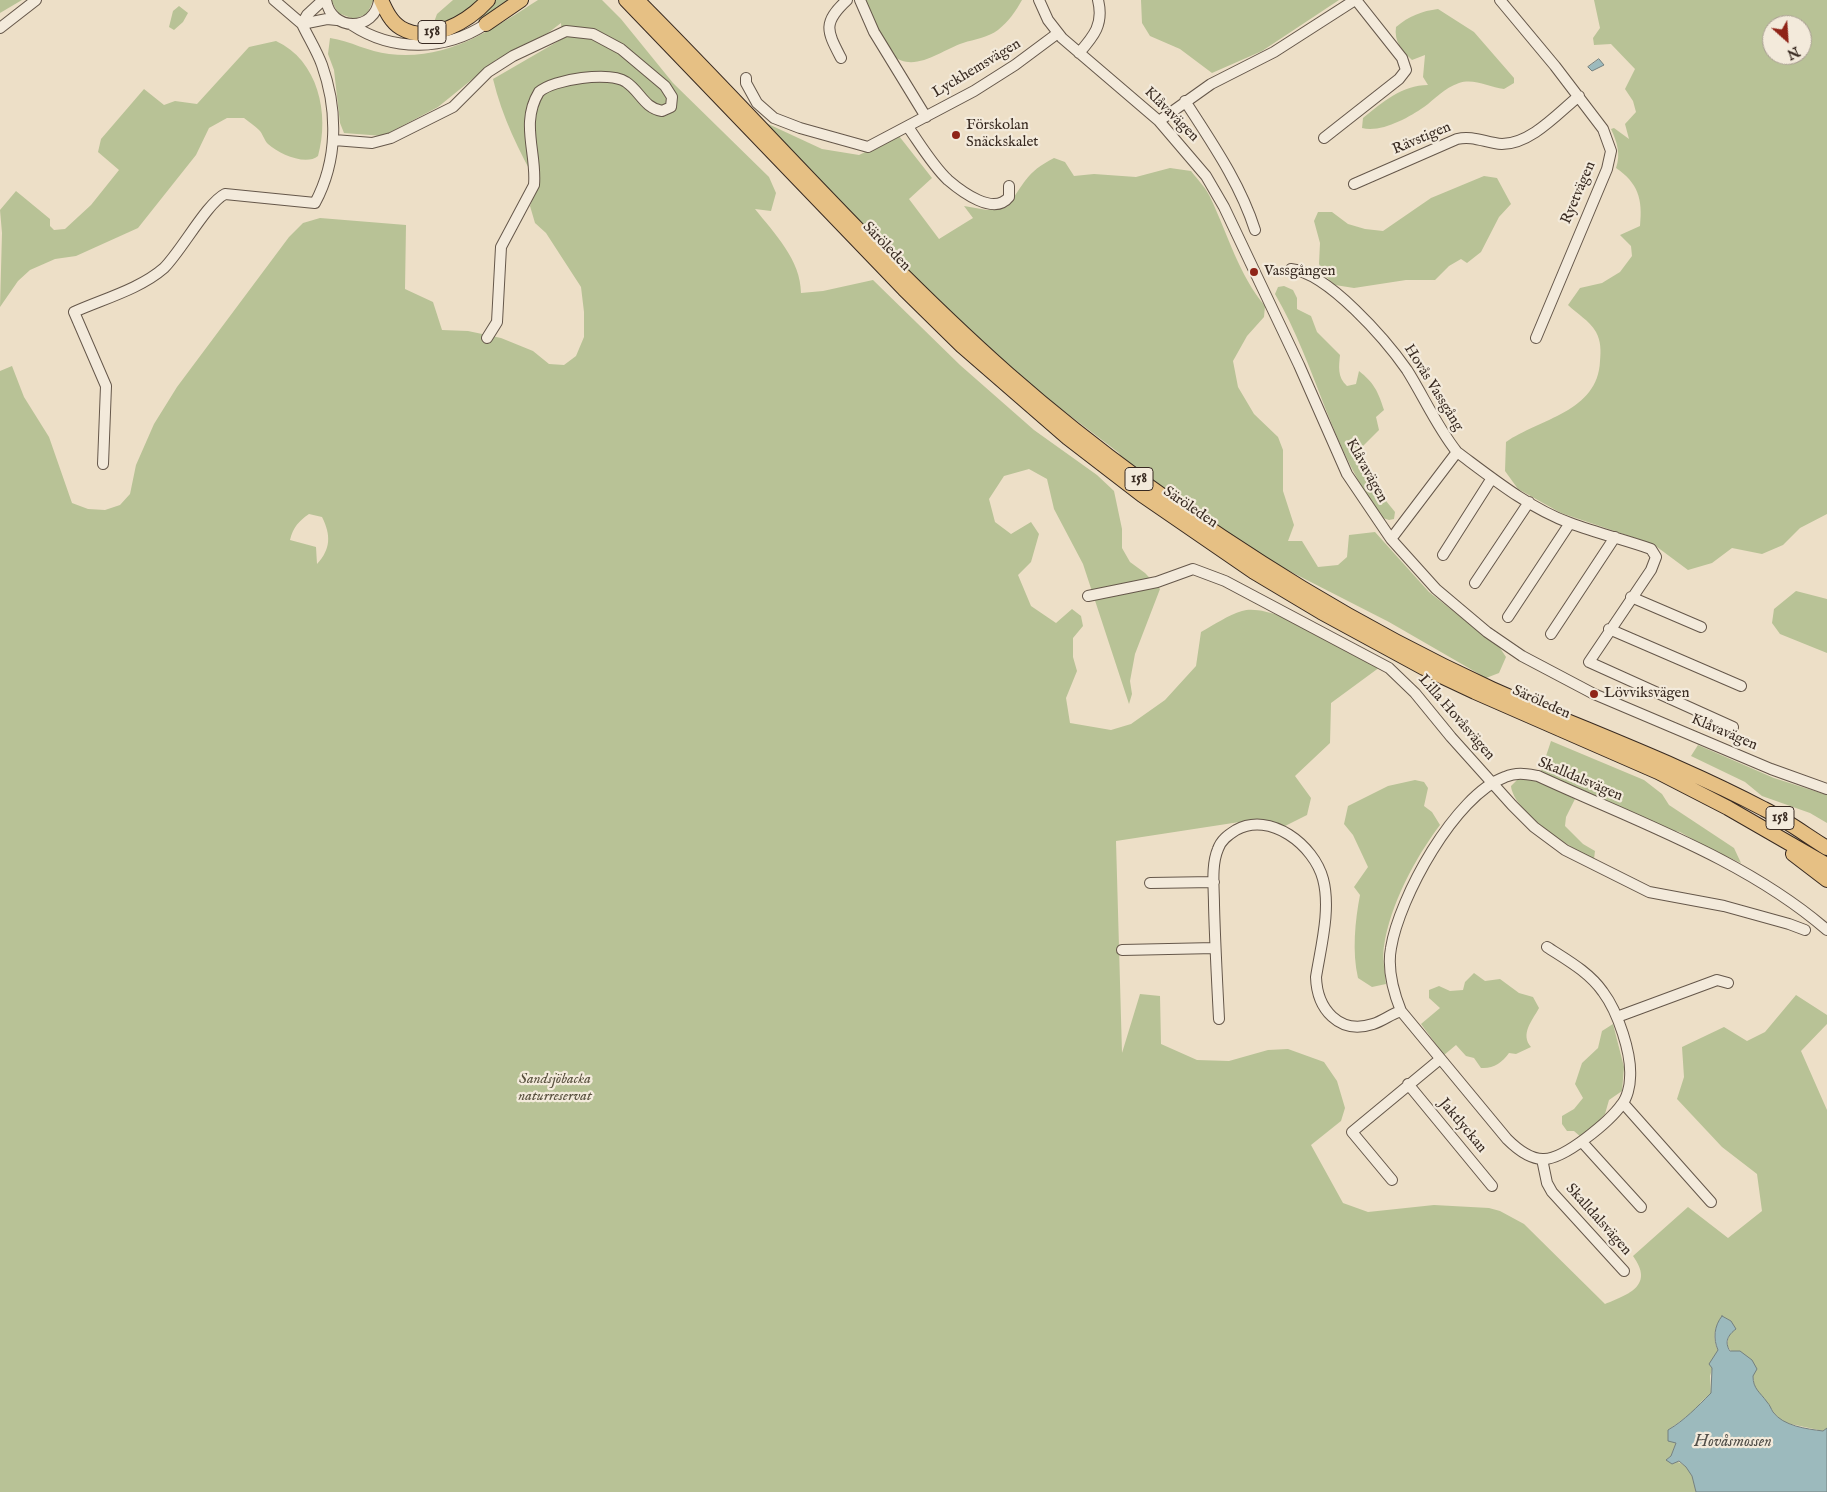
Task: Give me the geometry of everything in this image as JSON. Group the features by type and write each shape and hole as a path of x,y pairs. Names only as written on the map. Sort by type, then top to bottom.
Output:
{"main road":[{"name":"158","path":"380,0 391,19 401,28 423,33 436,32 459,24 473,15 488,0"},
{"name":"158","path":"486,24 521,0"},
{"name":"158","path":"620,0 647,16"},
{"name":"Säröleden","path":"626,0 647,16 977,346 1046,406 1151,488 1267,566 1386,636 1489,687 1674,767 1763,808 1827,848"},
{"name":"Säröleden","path":"637,0 647,16 904,289 962,346 1068,438 1142,495 1254,572 1321,612 1424,668 1658,772 1827,865"},
{"name":"158","path":"642,0 647,16"},
{"name":"158","path":"1776,836 1787,849 1827,880"}],"street":[{"path":"0,28 36,0"},
{"path":"103,464 106,386 74,312 155,275 172,259 214,202 225,194 315,203 324,188 334,140 331,96 321,63 302,24 274,0"},
{"path":"302,24 307,15 324,0 330,12 337,20"},
{"path":"302,24 327,19 352,25 363,23 372,17 380,0"},
{"path":"841,58 829,35 828,26 836,11 847,0"},
{"path":"860,0 874,32 926,117"},
{"name":"Klåvavägen","path":"1039,0 1058,33 1159,121 1190,155 1220,199 1300,365 1347,474 1391,539 1449,601 1487,632 1522,656 1606,700 1771,769 1827,789"},
{"path":"1079,53 1098,30 1100,21 1098,0"},
{"path":"1159,121 1225,75 1282,47 1356,0 1402,58 1406,70 1399,79 1324,138"},
{"name":"Ryetvägen","path":"1500,0 1579,96 1607,136 1611,151 1610,158 1536,338"},
{"name":"158","path":"352,25 366,34 381,40 411,45 426,45 456,39 486,24"},
{"path":"334,140 372,143 392,138 453,107 488,72 513,56 566,32 593,34 607,40 622,49 665,86 671,95 673,104 662,112 651,108 629,84 616,78 608,77 550,84 539,92 529,126 535,175 534,185 501,247 497,316 495,327 487,338"},
{"name":"Lyckhemsvägen","path":"746,78 746,83 752,94 765,111 774,118 800,128 868,147 926,117 1015,65 1058,33"},
{"name":"Rävstigen","path":"1354,184 1457,139 1473,138 1500,144 1523,139 1579,96"},
{"path":"1185,102 1234,179 1248,207 1255,230"},
{"path":"908,127 948,180 980,200 990,205 998,205 1005,202 1009,197 1009,186"},
{"name":"Hovås Vassgång","path":"1291,269 1310,274 1323,282 1359,314 1384,341 1406,370 1457,452"},
{"path":"1391,539 1457,452 1529,502 1570,523 1651,549 1654,552 1655,562 1589,662 1733,727"},
{"path":"1443,555 1492,478"},
{"path":"1475,583 1529,502"},
{"path":"1508,617 1570,523"},
{"path":"1551,634 1615,537"},
{"name":"Lilla Hovåsvägen","path":"1088,596 1157,582 1182,571 1193,570 1225,581 1389,668 1415,693 1512,805 1553,841 1579,858 1649,892 1724,906 1805,930"},
{"path":"1631,597 1701,627"},
{"path":"1609,629 1741,686"},
{"name":"Skalldalsvägen","path":"1624,1271 1552,1192 1547,1183 1542,1159 1526,1154 1506,1139 1439,1060 1401,1011 1390,973 1390,950 1399,919 1416,879 1435,846 1472,801 1493,783 1504,777 1520,773 1538,776 1666,833 1730,865 1800,909 1827,930"},
{"path":"1219,1019 1214,882 1218,847 1230,833 1241,827 1259,823 1292,836 1312,858 1323,877 1325,888 1323,931 1316,976 1316,989 1325,1010 1334,1020 1348,1027 1372,1024 1401,1011"},
{"path":"1150,883 1214,882"},
{"path":"1790,924 1800,909"},
{"path":"1542,1159 1564,1153 1582,1142 1623,1103 1630,1078 1617,1017 1604,993 1588,975 1547,947"},
{"path":"1122,950 1215,948"},
{"path":"1617,1017 1718,980 1728,983"},
{"path":"1392,1180 1352,1132 1439,1060"},
{"name":"Jaktlyckan","path":"1408,1084 1492,1186"},
{"path":"1623,1103 1711,1202"},
{"path":"1582,1142 1641,1207"}],"green space":[{"path":"0,0 22,0 0,13"},
{"path":"331,0 373,1 367,14 354,19 338,13"},
{"path":"453,0 478,0 469,9 457,16 433,25 437,14"},
{"path":"496,0 508,0 477,21"},
{"name":"Sandsjöbacka naturreservat","path":"538,0 602,0 621,19 673,83 769,177 776,193 771,211 755,209 778,237 791,258 800,281 801,293 823,291 873,280 960,365 1034,430 1097,475 1114,491 1122,529 1122,548 1130,562 1145,573 1160,589 1135,654 1130,681 1132,694 1129,704 1083,564 1054,509 1047,479 1029,469 1004,476 989,499 995,522 1011,534 1031,522 1039,534 1031,562 1018,575 1031,606 1056,623 1072,609 1081,616 1083,626 1073,638 1073,657 1077,671 1066,698 1070,723 1111,730 1131,724 1165,700 1196,666 1201,632 1242,611 1256,610 1273,613 1292,620 1380,667 1331,703 1330,743 1295,776 1311,798 1307,815 1281,828 1259,819 1116,841 1122,1053 1140,994 1160,996 1161,1044 1197,1060 1229,1061 1268,1050 1288,1049 1324,1062 1337,1081 1345,1108 1341,1121 1311,1145 1343,1203 1368,1212 1434,1205 1489,1208 1500,1211 1524,1224 1605,1304 1623,1296 1636,1287 1640,1281 1641,1274 1633,1256 1688,1207 1728,1238 1762,1211 1757,1174 1722,1147 1677,1099 1684,1077 1682,1047 1724,1027 1747,1041 1765,1032 1796,995 1827,1015 1827,1024 1801,1051 1827,1110 1827,1428 1823,1431 1786,1423 1779,1419 1755,1389 1753,1376 1727,1346 1731,1321 1723,1317 1715,1333 1718,1350 1710,1376 1711,1393 1701,1402 1696,1410 1668,1430 1676,1443 1671,1456 1666,1460 1684,1465 1688,1469 1691,1473 1696,1492 0,1492 0,371 12,366 24,397 49,437 72,503 88,509 105,510 120,505 130,494 136,465 154,424 177,387 289,237 303,223 320,218 406,225 405,289 433,302 442,330 468,331 501,338 533,351 549,364 564,365 576,356 584,337 581,287 546,233 535,223 530,206 538,185 512,134 501,107 493,79 562,39 561,23 548,33 496,60 438,107 383,136 344,133 340,123 334,70 328,54 330,38 389,54 410,55 430,53 468,41","holes":["309,514 322,517 327,530 328,542 325,553 317,564 316,547 290,540 293,531 302,519"]},
{"path":"864,0 1022,0 1008,20 994,33 955,46 928,59 909,62 900,60 889,51"},
{"path":"1141,0 1339,0 1262,51 1212,73 1180,49 1150,36 1142,23"},
{"path":"1594,0 1827,0 1827,514 1800,528 1783,545 1762,554 1732,548 1712,563 1688,570 1653,544 1561,513 1518,489 1505,471 1506,442 1565,412 1578,403 1589,392 1597,378 1600,361 1598,335 1590,324 1568,305 1580,288 1602,283 1620,272 1632,256 1631,246 1620,235 1640,226 1640,200 1634,186 1616,168 1618,148 1611,129 1614,128 1629,139 1625,124 1636,112 1633,101 1625,89 1635,69 1611,44 1594,45 1593,38 1600,28"},
{"path":"179,6 188,13 183,22 174,30 169,27 173,11"},
{"path":"1438,9 1474,32 1514,78 1514,83 1504,89 1476,82 1459,83 1402,120 1377,128 1362,128 1363,118 1393,96 1410,88 1428,85 1423,77 1425,55 1412,60 1397,41 1396,27 1416,15"},
{"path":"276,41 302,61 311,75 317,90 321,106 322,123 318,156 307,160 285,155 268,144 259,130 244,118 227,118 209,128 196,155 138,228 76,256 55,259 30,270 18,281 0,307 2,233 0,210 16,191 50,219 50,226 54,230 65,229 91,205 119,170 98,152 101,139 144,89 164,105 175,101 197,104 249,47"},
{"path":"766,123 822,149 859,155 899,136 932,178 909,199 939,239 973,218 964,206 987,210 1007,207 1031,174 1044,163 1054,158 1065,162 1074,176 1094,174 1136,177 1170,168 1191,171 1209,195 1241,268 1265,306 1264,317 1247,336 1233,361 1238,387 1254,414 1278,437 1283,450 1283,491 1294,525 1288,541 1302,541 1318,567 1338,565 1347,557 1349,535 1375,532 1429,592 1500,648 1506,657 1499,673 1486,678 1389,622 1254,553 1125,464 1119,453 1018,376 878,245"},
{"path":"1484,176 1497,178 1511,204 1499,217 1481,252 1467,263 1461,259 1449,266 1435,280 1406,280 1354,288 1335,285 1324,275 1319,264 1320,243 1314,221 1318,212 1332,212 1348,224 1365,229 1383,231 1431,198"},
{"path":"1284,286 1293,290 1297,298 1297,309 1311,316 1317,332 1340,355 1339,371 1344,383 1347,386 1356,384 1359,371 1368,379 1377,392 1384,410 1376,417 1379,430 1359,450 1367,476 1395,512 1394,519 1383,518 1365,492 1350,465 1290,322 1275,294 1278,287"},
{"path":"1796,591 1827,599 1827,653 1780,634 1772,623 1774,609"},
{"path":"1551,741 1644,780 1662,794 1669,805 1734,848 1741,863 1708,848 1680,832 1669,830 1640,818 1591,793 1565,784 1541,771"},
{"path":"1698,745 1774,778 1827,795 1827,823 1810,813 1762,796 1745,782 1691,756"},
{"path":"1523,778 1543,783 1575,799 1566,817 1565,826 1583,844 1595,851 1594,859 1558,838 1522,807 1514,796 1511,786 1518,779"},
{"path":"1415,780 1424,782 1428,788 1424,806 1432,812 1440,825 1413,867 1392,914 1383,951 1386,984 1372,987 1358,978 1355,947 1360,895 1354,887 1368,867 1353,835 1344,824 1348,806 1388,786"},
{"path":"1474,973 1485,981 1500,979 1519,993 1533,997 1539,1008 1527,1032 1528,1042 1531,1047 1516,1054 1509,1053 1503,1060 1493,1066 1481,1068 1474,1058 1466,1056 1456,1045 1444,1055 1421,1024 1440,1008 1429,998 1429,990 1439,986 1450,991 1463,990 1465,982"},
{"path":"1613,1024 1624,1067 1622,1091 1609,1100 1605,1114 1582,1138 1574,1131 1567,1131 1562,1124 1562,1116 1574,1109 1583,1098 1575,1084 1582,1063 1598,1048 1602,1031"}],"water":[{"path":"1599,59 1604,65 1592,71 1588,67"},
{"name":"Hovåsmossen","path":"1722,1316 1731,1321 1736,1329 1728,1339 1727,1345 1730,1351 1740,1351 1752,1360 1757,1369 1753,1376 1756,1387 1777,1417 1789,1424 1803,1428 1823,1431 1827,1428 1827,1492 1696,1492 1692,1476 1686,1467 1679,1461 1672,1464 1666,1460 1671,1456 1676,1443 1668,1441 1668,1430 1685,1418 1711,1393 1712,1368 1709,1364 1718,1350 1715,1333 1717,1324"}],"place":[{"name":"Förskolan Snäckskalet","path":"956,135"},
{"name":"Vassgången","path":"1254,272"},
{"name":"Lövviksvägen","path":"1594,694"}]}
